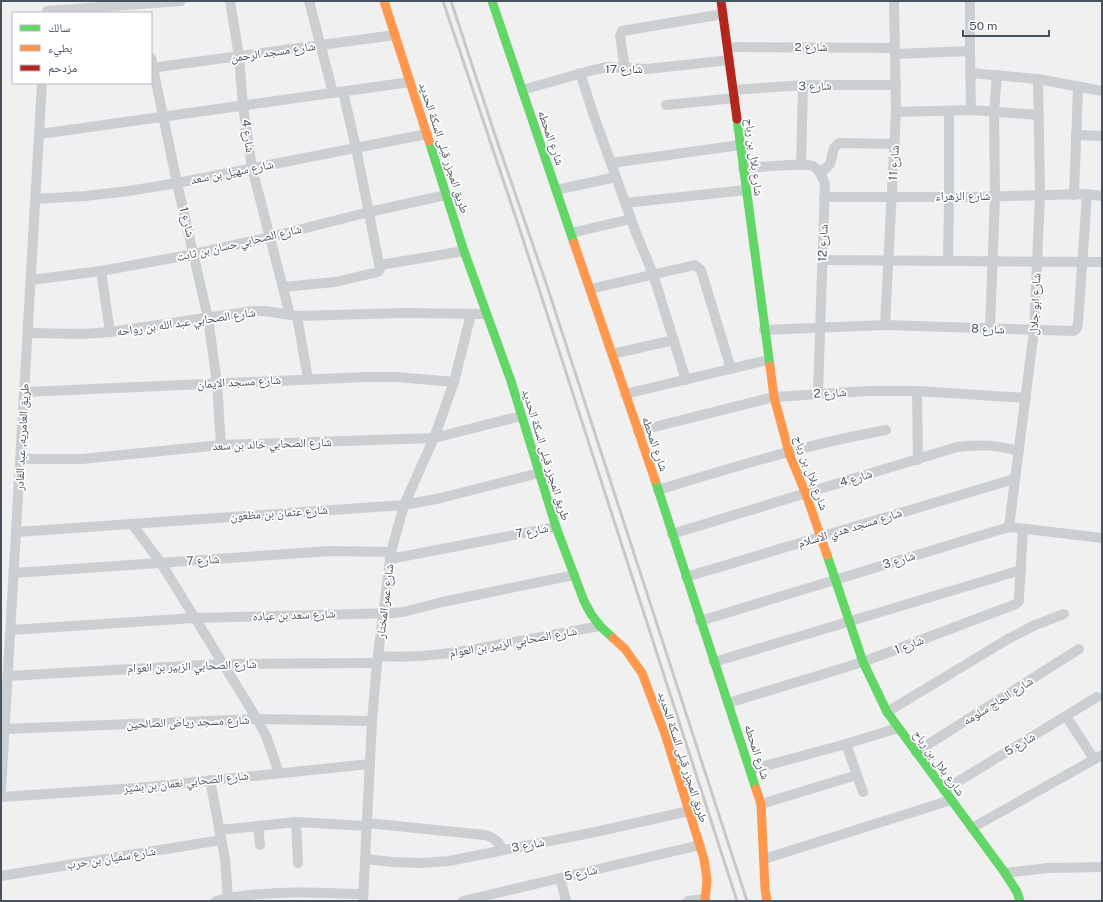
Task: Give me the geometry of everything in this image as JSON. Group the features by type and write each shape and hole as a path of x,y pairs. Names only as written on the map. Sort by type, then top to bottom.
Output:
{"street":[{"path":"47,8 140,6 181,1"},
{"name":"شارع 4","path":"230,1 239,56 243,106 252,168 283,287 293,315 308,379"},
{"path":"283,287 335,282 378,272 380,269 356,148 321,45 309,1"},
{"name":"طريق المجزر قبلى السكة الحديد","path":"384,1 464,251 511,382 556,527 574,575 584,601 591,614 600,626 625,649 642,674 665,734 707,872 705,900"},
{"name":"شارع المحطه","path":"492,1 658,490 761,804 765,889 767,901"},
{"name":"شارع بلال بن رباح","path":"721,1 730,60 768,360 774,397 789,451 821,536 862,662 887,712 1005,873 1017,892 1020,901"},
{"name":"شارع 11","path":"885,325 896,112 894,1"},
{"path":"970,1 971,110"},
{"path":"625,69 620,36 622,31 723,14"},
{"name":"شارع مسجد الرحمن","path":"152,65 239,56 395,35"},
{"name":"شارع 2","path":"728,47 895,51 970,51"},
{"name":"شارع 17","path":"522,90 580,73 608,67 647,69 730,60"},
{"name":"شارع 1","path":"152,65 208,318 217,383 221,446"},
{"path":"580,73 625,204 653,274 686,380"},
{"path":"970,73 1038,79 1102,91"},
{"path":"990,329 995,196 994,112 997,75"},
{"name":"شارع ابو جلال","path":"1009,527 1034,330 1040,195 1038,79"},
{"path":"40,134 164,118 410,82"},
{"name":"طريق العامريه, عبد القادر","path":"1,790 42,84"},
{"name":"شارع 3","path":"666,104 802,86 896,85"},
{"path":"802,86 802,165"},
{"path":"1074,195 1078,87"},
{"path":"896,112 971,110 1039,115"},
{"path":"948,261 949,111"},
{"name":"شارع سهيل بن سعد","path":"36,199 122,192 177,183 427,134"},
{"path":"1076,134 1102,136"},
{"path":"744,168 802,165 812,166 821,173 830,164 834,148 839,143 895,144"},
{"path":"611,163 740,145"},
{"name":"شارع 12","path":"818,393 825,184 821,173"},
{"path":"556,190 616,177"},
{"path":"625,204 746,190"},
{"name":"شارع الزهراء","path":"824,197 949,197 1087,194 1102,196"},
{"name":"شارع 8","path":"764,330 885,325 1074,331 1077,328 1087,194"},
{"name":"شارع الصحابي حسان بن ثابت","path":"31,280 101,271 194,254 446,195"},
{"path":"571,233 631,219"},
{"path":"380,265 464,251"},
{"path":"822,260 1102,262"},
{"path":"590,289 692,265 699,267 731,369"},
{"path":"101,271 110,332"},
{"name":"شارع الصحابي عبد الله بن رواحه","path":"28,333 76,334 110,332 253,311 293,315 403,313 486,314"},
{"name":"شارع عمر المختار","path":"363,898 372,721 391,556 404,505 434,438 454,382 471,314"},
{"path":"612,354 674,340"},
{"path":"625,394 768,360"},
{"name":"شارع مسجد الايمان","path":"25,392 381,377 454,382"},
{"path":"917,391 918,460"},
{"name":"شارع 2","path":"638,431 774,397 818,393 917,391 1026,398"},
{"name":"شارع الصحابي خالد بن سعد","path":"21,459 82,459 221,446 434,438 521,416"},
{"path":"658,490 789,451 886,430"},
{"name":"شارع 4","path":"672,534 958,447 978,444 1019,450"},
{"name":"شارع عثمان بن مظعون","path":"17,532 404,505 441,498 539,473"},
{"name":"شارع مسجد هدي الاسلام","path":"686,577 1014,479"},
{"path":"132,524 161,563 257,719 266,736 279,773"},
{"name":"شارع 7","path":"14,573 330,551 391,556 556,527"},
{"name":"شارع 3","path":"700,621 1009,527 1102,538"},
{"name":"شارع 1","path":"728,703 862,662 1016,604 1019,597 1023,529"},
{"path":"714,662 1020,570"},
{"name":"شارع سعد بن عباده","path":"11,630 195,618 403,612 442,602 574,575"},
{"path":"887,712 1008,639 1035,625 1064,614"},
{"name":"شارع الصحابي الزبير بن العوام","path":"8,676 224,664 429,656 468,651 600,626"},
{"name":"شارع الحاج سلومه","path":"916,752 1079,650"},
{"name":"شارع 5","path":"944,790 1097,697"},
{"path":"972,828 1098,757 1066,716"},
{"name":"شارع مسجد رياض الصالحين","path":"5,729 257,719 372,721"},
{"path":"750,770 898,728"},
{"path":"846,744 863,792"},
{"name":"شارع الصحابي نعمان بن بشير","path":"1,797 137,788 370,764"},
{"path":"761,804 857,775"},
{"path":"210,780 227,879 228,898"},
{"path":"764,859 951,800"},
{"name":"شارع 3","path":"365,859 421,863 449,861 600,832 689,811"},
{"path":"296,822 298,863"},
{"name":"شارع سفيان بن حرب","path":"1,876 220,835 258,826 296,822 367,824 485,835 499,842 503,850"},
{"path":"258,826 260,845"},
{"name":"شارع 5","path":"463,901 700,845"},
{"path":"1005,873 1048,868 1102,866"},
{"path":"560,878 566,901"},
{"path":"216,901 253,895 298,892 363,898"},
{"path":"688,901 705,900"}],"railway":[{"path":"443,1 518,224 737,901"},
{"path":"451,1 547,286 747,901"}],"traffic: fast":[{"path":"492,1 574,243"},
{"path":"737,119 770,366"},
{"path":"429,141 464,251 511,381 556,527 584,601 600,626 613,638"},
{"path":"655,480 756,789"},
{"path":"827,555 863,662 887,712 1005,873 1017,892 1020,901"}],"traffic: slow":[{"path":"384,1 429,141"},
{"path":"574,243 655,480"},
{"path":"770,366 774,397 790,456 806,494 827,555"},
{"path":"613,638 625,649 642,673 665,734 704,859 707,880 705,901"},
{"path":"756,789 761,804 765,889 767,901"}],"traffic: jam":[{"path":"721,1 737,119"}]}
